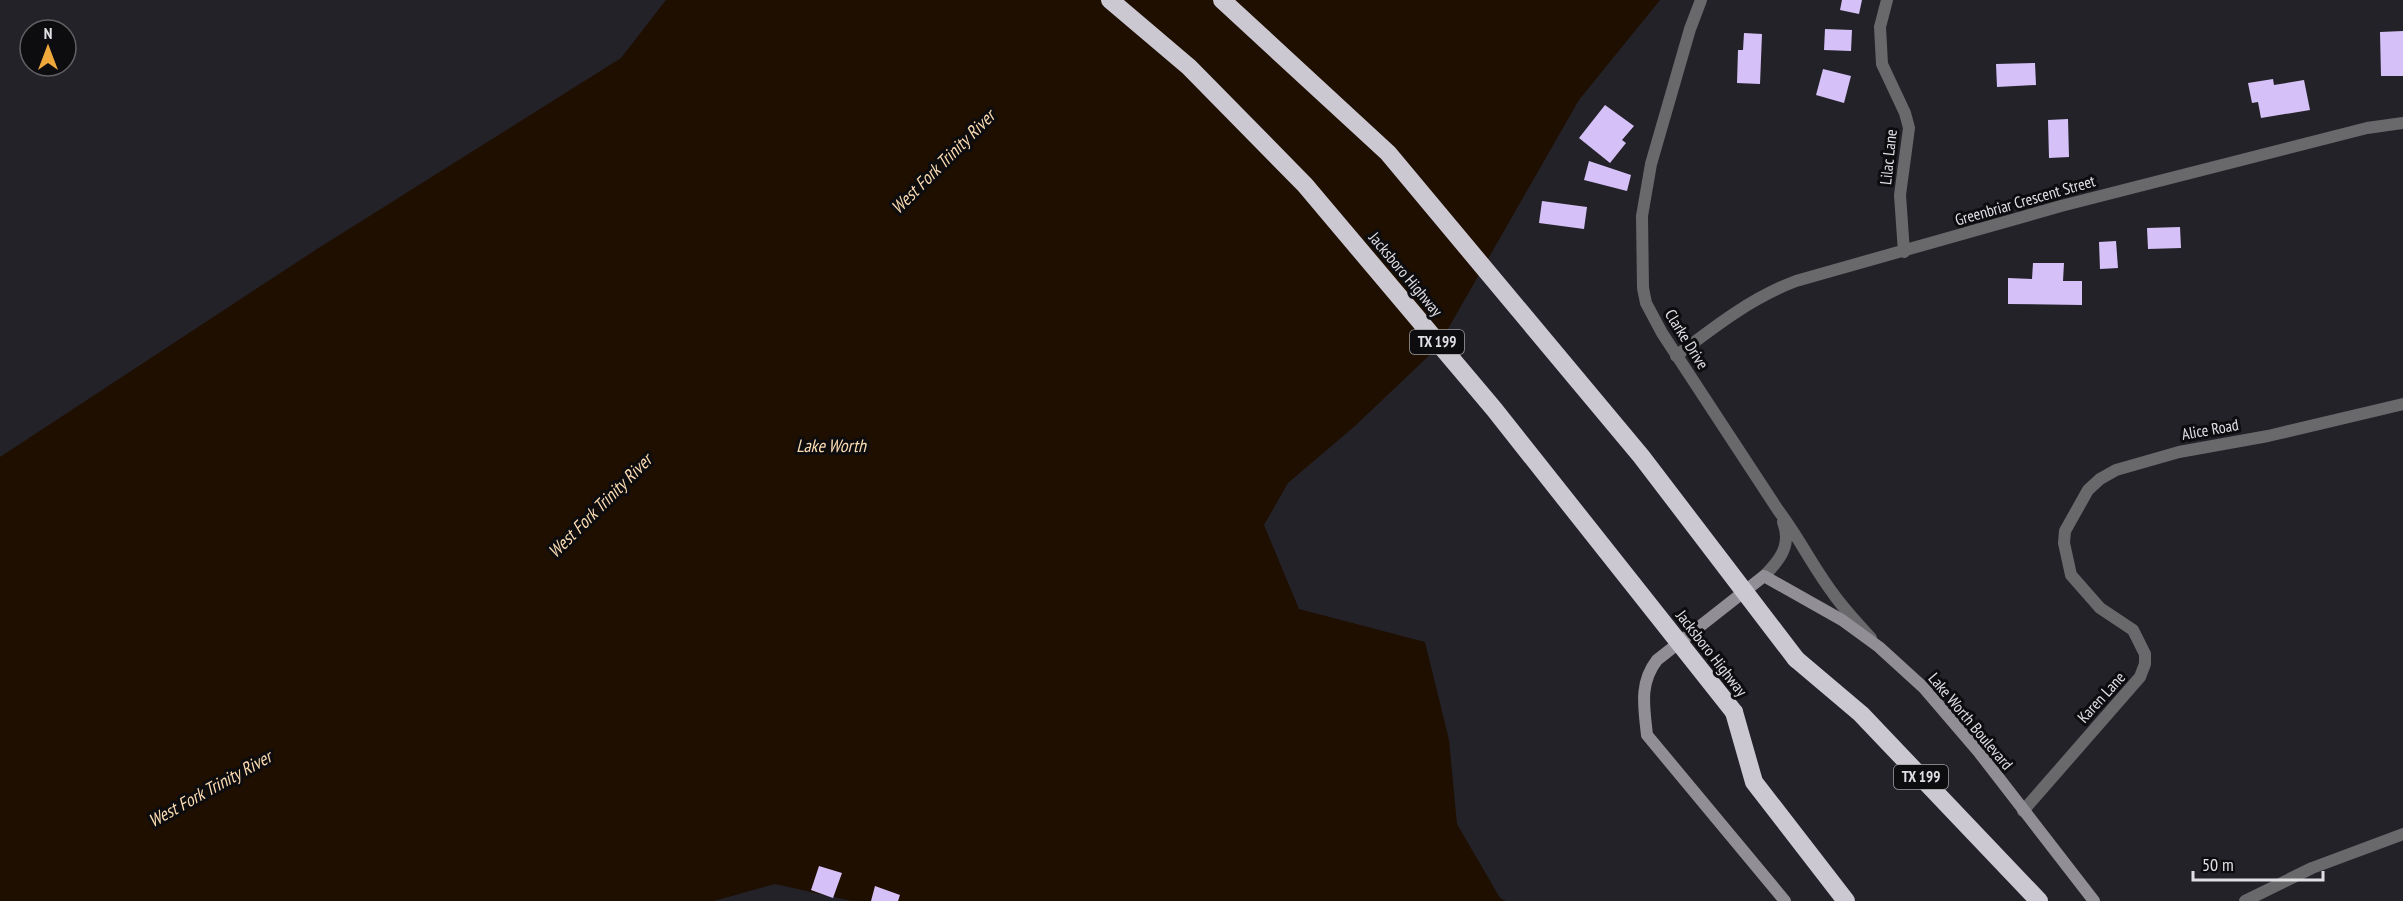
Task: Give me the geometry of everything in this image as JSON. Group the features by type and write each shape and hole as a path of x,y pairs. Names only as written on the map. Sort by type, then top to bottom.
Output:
{"highway":[{"name":"Jacksboro Highway","path":"1110,0 1189,67 1305,185 1494,409 1734,712 1754,782 1846,901"},
{"name":"TX 199","path":"1222,0 1388,153 1641,456 1797,659 1861,714 2039,901"}],"main road":[{"name":"Lake Worth Boulevard","path":"1764,576 1821,606 1879,647 1945,711 2094,901"},
{"path":"1764,576 1658,660 1649,670 1644,685 1647,735 1785,901"}],"street":[{"name":"Clarke Drive","path":"1701,0 1690,29 1654,154 1642,216 1641,270 1646,303 1676,356 1798,537 1832,592 1879,647"},
{"name":"Lilac Lane","path":"1887,0 1880,27 1882,64 1905,113 1909,128 1900,195 1904,252"},
{"name":"Greenbriar Crescent Street","path":"1676,356 1729,316 1778,288 2073,203 2367,128 2403,123"},
{"name":"Alice Road","path":"2064,543 2065,531 2088,490 2100,479 2116,470 2179,452 2268,436 2403,404"},
{"path":"1764,576 1777,563 1786,544 1785,525 1778,510"},
{"name":"Karen Lane","path":"2023,811 2140,677 2145,664 2145,654 2133,630 2100,608 2071,575 2064,543"},
{"path":"2246,901 2312,868 2403,834"}],"water":[{"name":"Lake Worth","path":"666,0 1660,0 1579,100 1437,348 1355,426 1288,483 1264,525 1299,609 1425,642 1449,740 1457,824 1500,898 1506,901 852,901 775,884 714,901 0,901 0,457 317,249 621,58"}],"building":[{"path":"1842,0 1862,0 1859,14 1840,10"},
{"path":"1825,29 1852,30 1851,51 1824,50"},
{"path":"2403,31 2403,76 2381,76 2380,32"},
{"path":"1744,33 1762,34 1760,84 1737,83 1738,50 1743,50"},
{"path":"2035,63 2036,85 1997,87 1996,64"},
{"path":"1823,69 1851,76 1844,103 1816,95"},
{"path":"2273,79 2274,85 2304,80 2310,110 2261,118 2258,102 2252,103 2248,83"},
{"path":"1605,105 1634,126 1622,140 1626,143 1610,163 1579,138"},
{"path":"2068,119 2069,157 2049,158 2048,120"},
{"path":"1589,161 1631,175 1627,191 1584,180"},
{"path":"1542,201 1587,207 1584,229 1539,223"},
{"path":"2180,227 2181,248 2148,249 2147,228"},
{"path":"2116,241 2118,268 2100,269 2099,242"},
{"path":"2033,263 2064,263 2063,281 2082,281 2082,305 2008,304 2008,278 2032,279"},
{"path":"819,866 842,873 833,898 811,890"},
{"path":"875,886 900,895 898,901 871,901"}],"water label":[{"name":"West Fork Trinity River","path":"943,162"},
{"name":"West Fork Trinity River","path":"600,506"},
{"name":"West Fork Trinity River","path":"210,789"}]}
